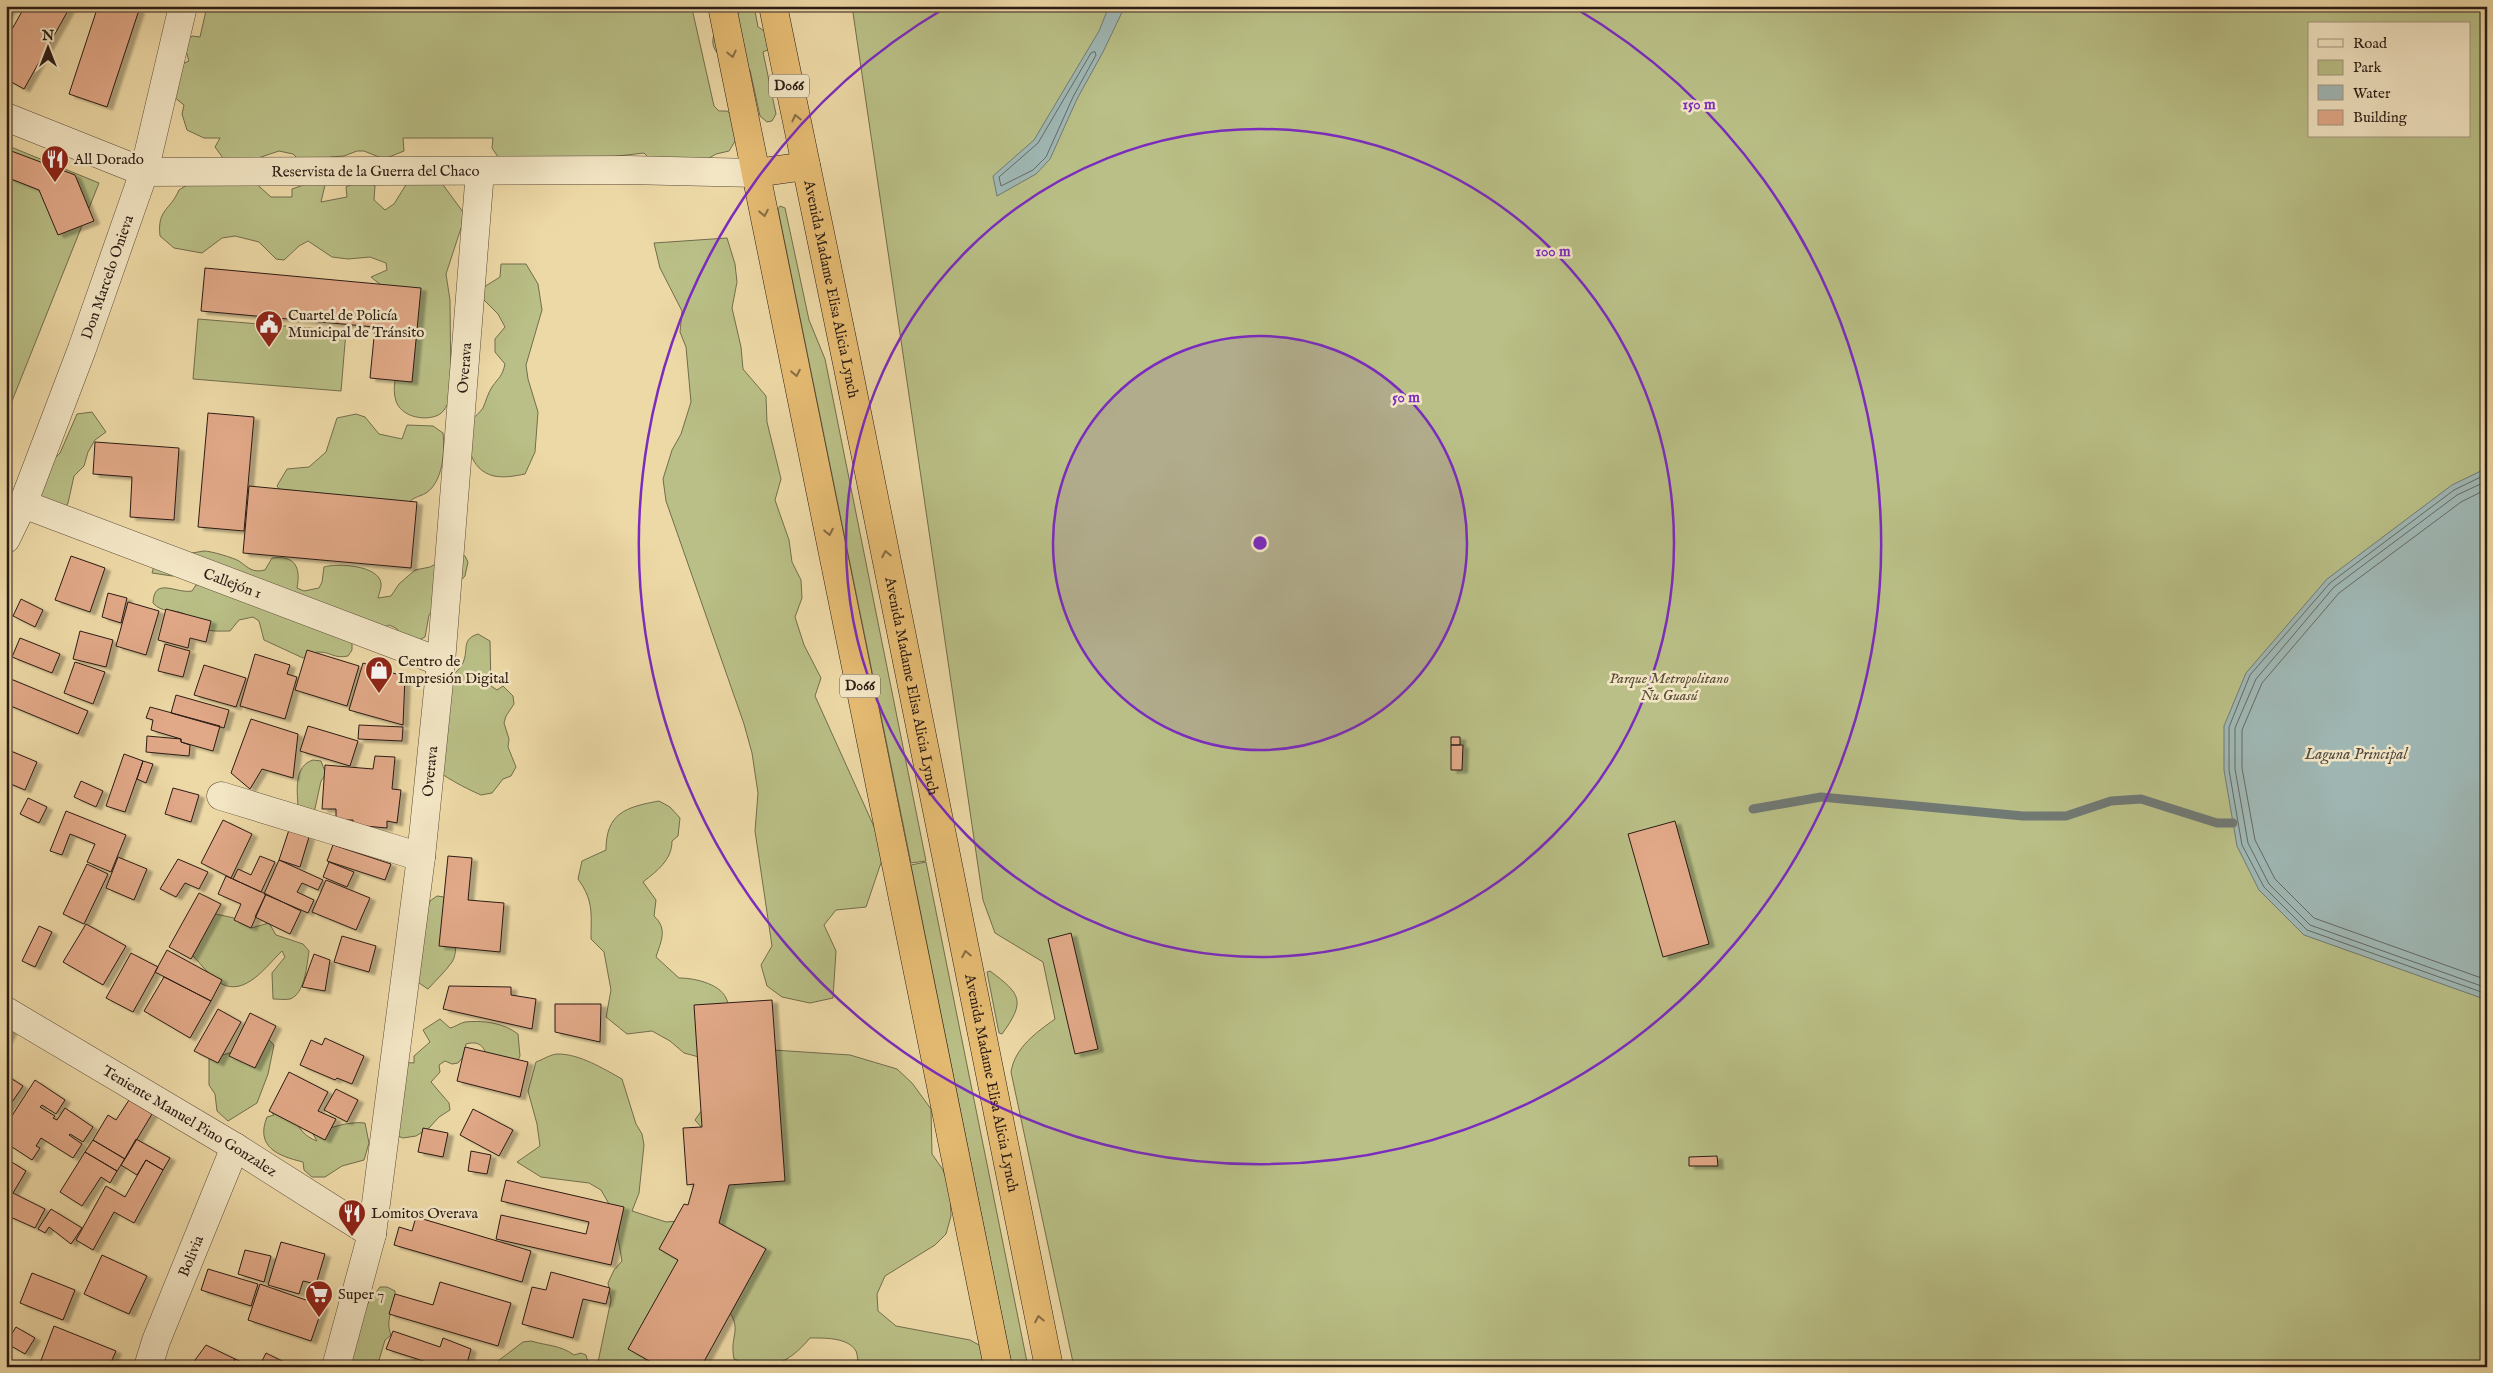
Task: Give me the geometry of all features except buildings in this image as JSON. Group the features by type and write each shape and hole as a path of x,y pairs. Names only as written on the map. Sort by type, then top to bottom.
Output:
{"highway":[{"name":"D066","path":"722,6 998,1367"},
{"name":"Avenida Madame Elisa Alicia Lynch","path":"773,6 798,167 847,363 1049,1367"},
{"path":"756,173 798,167"}],"street":[{"name":"Don Marcelo Onieva","path":"6,539 22,504 82,349 144,172 183,6"},
{"name":"Reservista de la Guerra del Chaco","path":"6,117 144,172 480,171 756,173"},
{"name":"Overava","path":"336,1367 372,1234 421,857 441,662 480,171"},
{"name":"Callejón 1","path":"22,504 441,662"},
{"path":"221,796 421,857"},
{"name":"Teniente Manuel Pino Gonzalez","path":"6,1011 235,1147 372,1234"},
{"name":"Bolivia","path":"148,1367 156,1341 235,1147"}],"green space":[{"path":"207,6 695,6 693,13 714,106 719,111 727,111 733,116 737,138 729,151 716,154 704,161 653,162 644,153 583,160 500,160 492,148 493,138 403,138 404,151 384,159 364,151 330,157 325,162 298,159 293,154 279,151 252,160 223,158 215,147 220,138 204,138 187,130 182,114 184,105 174,97 182,64 189,61 186,51 187,42 192,36 200,37"},
{"path":"738,6 754,6 758,27 771,35 774,47 763,52 776,114 772,121 767,122 760,116 750,70 742,69 729,63 715,50 713,44 713,38 719,25 731,12 739,13"},
{"name":"Parque Metropolitano Ñu Guasú","path":"852,6 2487,6 2487,1367 1074,1367 1011,1072 1013,1063 1022,1048 1034,1035 1055,1019 1043,962 995,933 983,900"},
{"path":"6,145 99,183 6,416"},
{"path":"366,178 375,186 374,200 385,210 394,204 407,183 441,182 463,212 462,225 446,274 450,300 451,395 444,410 436,416 425,418 407,414 396,401 395,384 400,349 397,298 371,277 387,270 386,263 370,257 348,259 332,257 308,241 299,246 284,260 276,259 259,242 235,236 222,238 202,253 174,248 160,236 160,220 162,215 179,190 187,185 252,180 271,197 292,197 292,189 321,179 325,185 321,202 347,197 346,187"},
{"path":"780,206 785,208 809,320 825,359 926,861 911,863 778,209"},
{"path":"727,238 735,264 737,282 732,308 741,347 743,369 766,396 767,422 781,479 775,500 789,540 792,562 801,580 802,598 795,617 804,645 821,678 815,696 885,851 866,907 836,910 824,925 836,951 833,998 810,1003 782,997 767,986 761,965 772,946 755,831 758,793 752,753 744,724 666,501 663,479 672,450 681,434 691,402 686,347 680,332 682,311 660,268 654,243"},
{"path":"501,264 526,264 538,284 542,310 526,365 528,379 538,412 535,452 525,474 506,477 494,476 479,468 474,461 469,445 470,428 473,420 483,408 489,392 505,364 495,352 495,339 505,327 498,314 476,292 500,277"},
{"path":"198,319 346,331 341,391 193,379"},
{"path":"92,412 106,432 95,440 88,452 84,466 74,476 68,503 61,516 37,518 41,490 50,463 60,453 77,414"},
{"path":"356,414 365,417 379,434 402,439 407,425 433,426 443,433 442,466 432,488 412,499 409,503 282,493 277,486 287,469 309,467 326,452 337,418"},
{"path":"204,551 232,558 257,571 265,570 272,558 286,558 295,564 298,574 297,588 304,591 319,588 322,582 324,567 338,565 365,569 373,572 381,583 378,598 391,596 399,584 415,570 430,567 459,551 468,562 465,576 429,615 425,637 419,640 400,633 396,628 389,625 352,643 352,650 348,656 339,657 319,652 303,658 264,640 259,621 253,617 239,620 230,631 212,631 202,628 185,614 163,610 153,603 157,590 162,588 192,591 196,585 204,584 199,570 172,576 152,573 156,559"},
{"path":"478,634 490,641 491,686 497,690 503,686 513,696 514,704 504,723 509,739 508,747 516,767 511,776 503,779 492,793 481,795 455,782 431,766 452,676 463,662 466,644 470,638"},
{"path":"313,760 321,761 326,774 321,781 314,813 298,806 297,793 298,779 302,767"},
{"path":"659,801 670,807 680,818 678,836 672,841 667,859 643,882 656,900 654,916 662,930 656,957 679,978 698,980 718,989 726,998 732,1017 699,1057 684,1053 670,1041 652,1031 627,1034 606,1017 611,990 604,952 591,939 589,901 578,879 582,861 606,850 610,828 620,814 637,806"},
{"path":"926,862 1028,1367 1012,1367 911,865"},
{"path":"437,896 444,897 454,930 456,947 452,962 428,989 413,979 424,919 430,901"},
{"path":"216,914 234,918 251,928 269,923 276,935 303,944 309,951 302,985 295,996 290,999 273,999 272,973 285,957 282,951 255,978 238,986 229,987 220,983 208,972 189,952 207,919"},
{"path":"990,971 1014,992 1017,999 1015,1013 1002,1034 999,1033 987,972"},
{"path":"440,1019 450,1028 472,1021 493,1023 506,1027 518,1034 520,1056 517,1062 487,1056 479,1044 466,1044 463,1057 458,1063 452,1064 445,1061 439,1065 440,1072 431,1082 449,1103 450,1110 439,1117 429,1128 416,1136 403,1138 390,1133 400,1062 414,1063 414,1056 430,1042 423,1030"},
{"path":"269,1040 274,1045 268,1074 257,1103 228,1121 217,1111 215,1094 209,1085 209,1059 246,1048 254,1041"},
{"path":"773,1050 850,1055 897,1069 912,1083 931,1109 932,1154 943,1170 950,1189 951,1216 946,1234 935,1245 885,1276 877,1294 878,1311 896,1326 970,1340 986,1349 994,1367 861,1367 856,1351 852,1346 835,1339 822,1338 810,1338 793,1355 776,1364 766,1366 746,1363 734,1359 735,1327 726,1306 672,1367 597,1367 611,1300 608,1283 614,1270 622,1261 613,1211 601,1190 589,1183 541,1177 517,1162 540,1146 537,1124 528,1091 536,1062 555,1054 575,1056 622,1079 636,1124 642,1134 644,1145 639,1193 632,1211 666,1222 703,1219 707,1134 695,1120 702,1110"},
{"path":"272,1113 294,1117 302,1132 317,1141 313,1134 345,1124 365,1123 369,1143 364,1160 342,1166 325,1177 312,1177 304,1170 303,1162 277,1153 267,1143 264,1136 264,1127 267,1117 274,1115"},
{"path":"380,1287 387,1287 395,1291 395,1297 389,1318 391,1335 385,1340 377,1367 343,1367 357,1318"},
{"path":"531,1341 559,1347 574,1355 581,1353 586,1355 589,1366 490,1367 523,1342"}],"water":[{"path":"1109,6 1125,6 1103,52 1077,99 1050,159 1036,174 997,196 993,176 1034,140 1099,31"},
{"name":"Laguna Principal","path":"2487,468 2487,1000 2304,935 2259,890 2237,846 2224,770 2224,726 2246,673 2327,579 2452,485"}],"waterway":[{"path":"1753,809 1821,797 2023,816 2066,816 2111,801 2141,799 2217,823 2233,823"}],"place":[{"name":"All Dorado","path":"55,183"},
{"name":"Cuartel de Policía Municipal de Tránsito","path":"269,348"},
{"name":"Centro de Impresión Digital","path":"379,694"},
{"name":"Lomitos Overava","path":"352,1237"},
{"name":"Super 7","path":"319,1318"}]}
